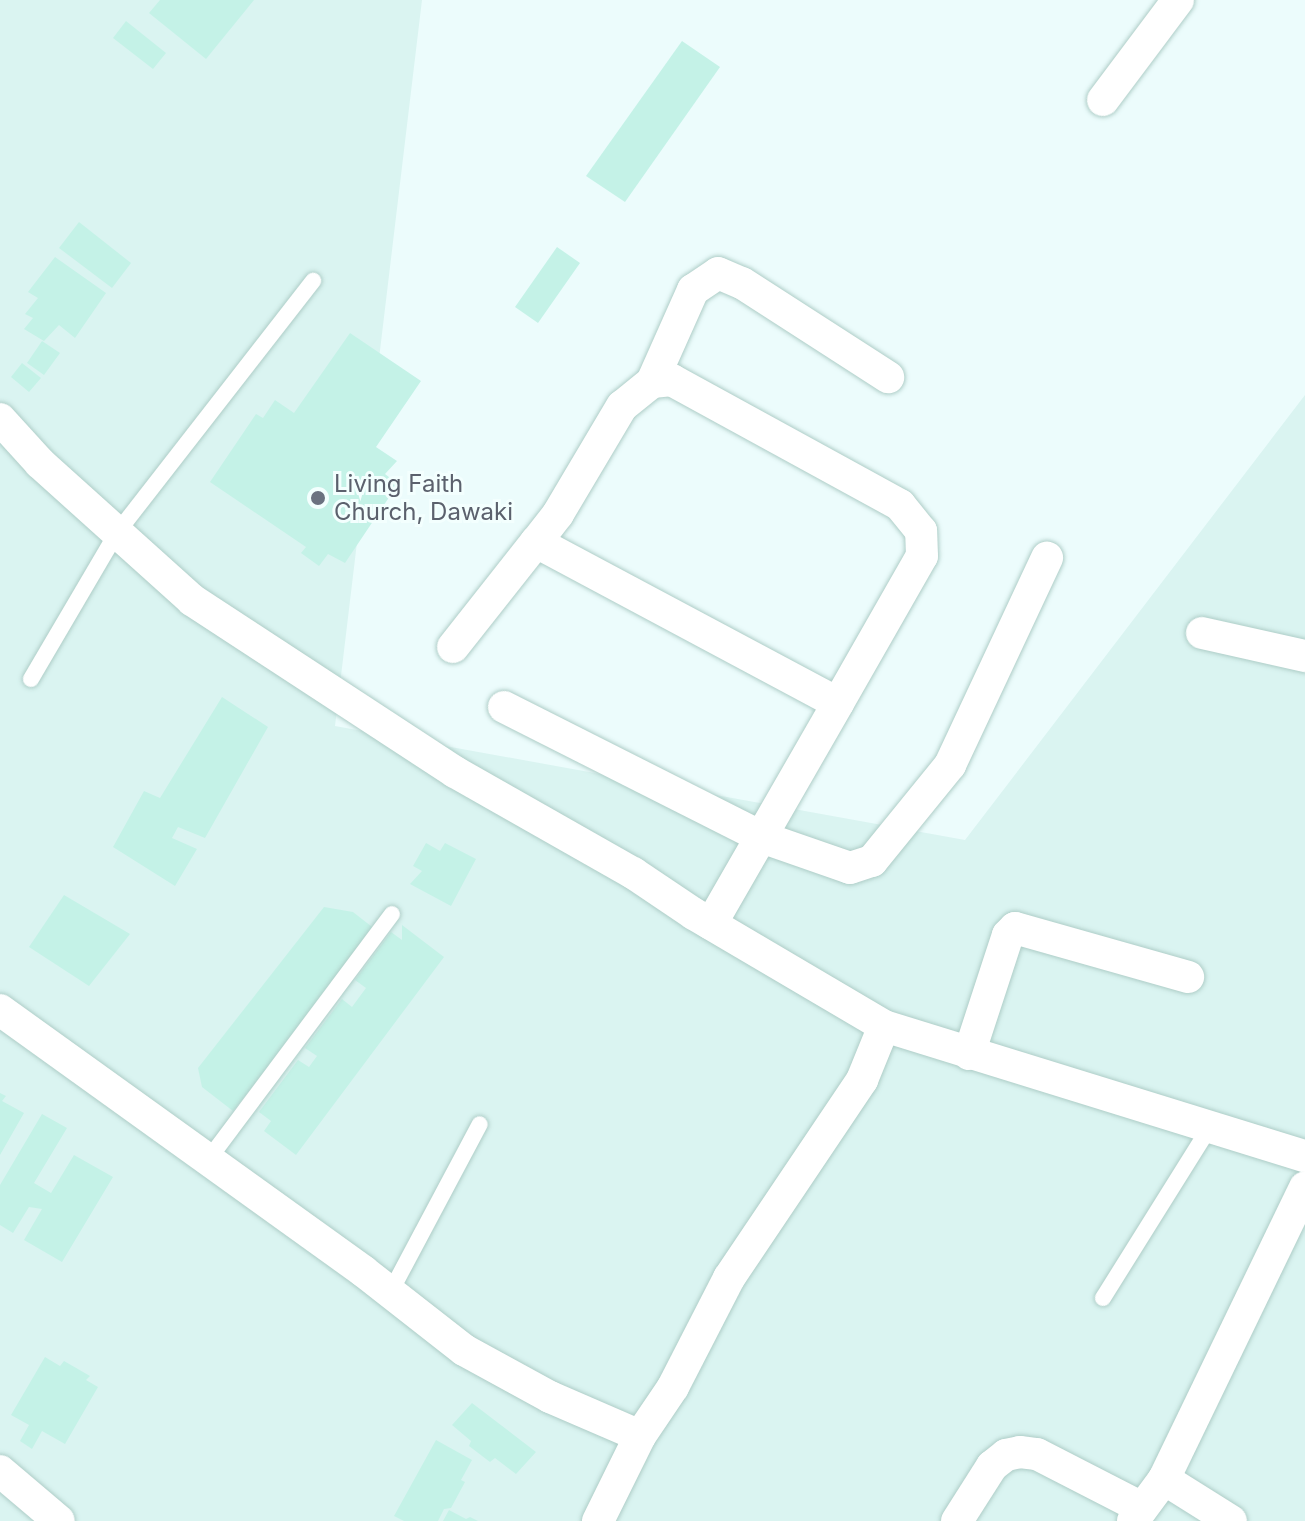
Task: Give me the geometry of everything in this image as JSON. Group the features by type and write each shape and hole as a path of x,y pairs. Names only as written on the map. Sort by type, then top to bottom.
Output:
{"street":[{"path":"1103,100 1178,0"},
{"path":"453,647 558,514 622,406 652,382 693,290 718,273 742,283 888,377"},
{"path":"652,382 672,380 900,505 921,531 922,556 711,924"},
{"path":"0,419 40,463 192,600 455,772 633,873 711,924 884,1026 1305,1156"},
{"path":"536,542 838,703"},
{"path":"504,707 761,837 850,868 872,861 950,765 1047,558"},
{"path":"1202,633 1305,656"},
{"path":"969,1054 1008,935 1015,928 1188,977"},
{"path":"0,1010 464,1350 550,1397 640,1436"},
{"path":"598,1521 640,1436 673,1387 729,1278 862,1080 884,1026"},
{"path":"957,1521 992,1466 1006,1455 1020,1452 1037,1454 1137,1514 1164,1479 1305,1187"},
{"path":"0,1471 59,1521"},
{"path":"1164,1479 1231,1521"}],"lane":[{"path":"31,679 116,534 313,281"},
{"path":"208,1160 392,914"},
{"path":"390,1293 480,1124"},
{"path":"1103,1298 1210,1127"}],"shaded area":[{"path":"0,0 422,0 335,726 965,840 1305,395 1305,1521 0,1521"}],"building":[{"path":"160,0 254,0 206,59 149,13"},
{"path":"126,21 166,53 153,69 113,38"},
{"path":"682,41 720,67 625,202 586,176"},
{"path":"79,222 131,263 112,288 59,248"},
{"path":"557,247 580,263 538,323 515,307"},
{"path":"55,257 106,293 75,338 59,325 44,341 24,329 33,318 25,314 38,298 28,292"},
{"path":"350,333 421,381 376,447 397,461 385,474 398,484 345,563 328,554 319,566 301,553 306,547 210,482 256,414 263,418 275,400 294,413"},
{"path":"42,341 60,353 44,375 27,363"},
{"path":"22,363 41,378 29,392 11,377"},
{"path":"222,697 268,727 205,838 178,827 172,838 197,849 175,886 113,847 144,791 160,798"},
{"path":"426,843 440,851 445,843 476,859 451,906 410,884 422,871 413,866"},
{"path":"64,895 130,934 89,986 29,947"},
{"path":"324,907 353,912 376,930 233,1111 202,1087 198,1068"},
{"path":"402,925 444,957 296,1155 264,1131 271,1121 259,1112 298,1060 309,1067 317,1056 305,1048 342,999 352,1007 366,988 355,980 391,932 402,940"},
{"path":"0,1093 6,1096 2,1101 24,1113 0,1155"},
{"path":"42,1114 67,1128 34,1183 51,1193 74,1155 113,1177 62,1262 24,1240 42,1209 29,1207 13,1233 0,1225 0,1185"},
{"path":"45,1357 60,1366 64,1361 90,1376 86,1380 98,1387 65,1444 42,1431 32,1449 20,1441 29,1425 11,1415"},
{"path":"472,1403 536,1452 516,1474 495,1458 490,1462 469,1446 471,1441 452,1425"},
{"path":"436,1440 472,1460 461,1480 465,1482 451,1508 444,1509 438,1521 404,1521 394,1516"},
{"path":"449,1510 466,1519 470,1517 478,1521 443,1521"}],"place":[{"name":"Living Faith Church, Dawaki","path":"318,498"}]}
